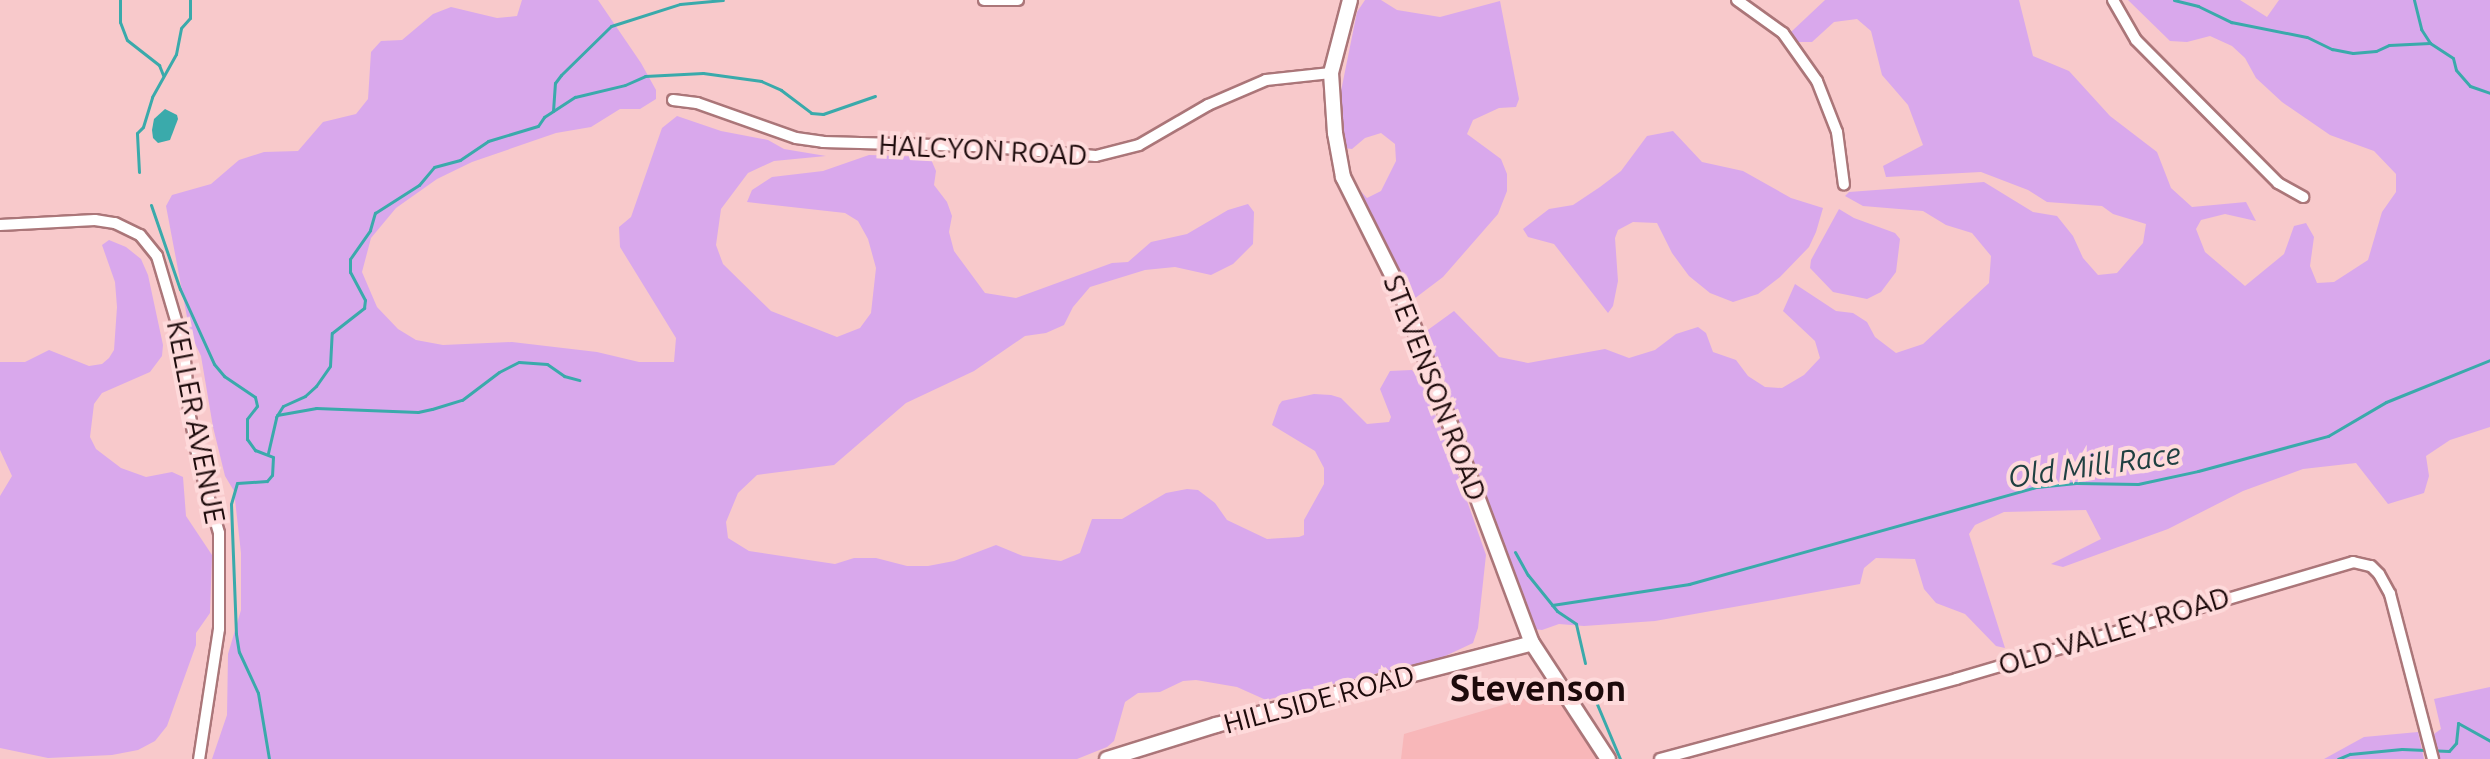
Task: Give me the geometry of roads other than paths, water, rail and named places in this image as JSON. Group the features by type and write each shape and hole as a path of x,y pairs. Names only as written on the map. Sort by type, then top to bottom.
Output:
{"street":[{"path":"984,0 1018,0"},
{"name":"STEVENSON ROAD","path":"1350,0 1331,73 1335,133 1343,177 1401,293 1532,643 1608,759"},
{"path":"1737,0 1783,33 1817,81 1837,132 1844,185"},
{"path":"2113,0 2136,40 2278,183 2303,197"},
{"name":"HALCYON ROAD","path":"673,100 697,103 796,138 823,142 981,146 1096,156 1139,145 1234,91 1266,80 1331,73"},
{"name":"KELLER AVENUE","path":"0,225 95,220 115,223 140,235 157,256 184,347 196,451 219,533 219,629 199,759"},
{"name":"OLD VALLEY ROAD","path":"1660,759 1956,679 2353,562 2371,566 2390,594 2433,759"},
{"name":"HILLSIDE ROAD","path":"1107,759 1240,719 1532,643"}],"water":[{"path":"165,109 177,115 178,119 170,140 158,143 153,138 154,119"}],"waterway":[{"path":"120,0 120,22 127,40 159,65 163,75"},
{"path":"139,172 137,133 143,127 152,97 176,54 181,28 190,18 190,0"},
{"path":"553,111 555,83 611,26 680,4 723,0"},
{"path":"2174,0 2198,6 2231,22 2307,37 2332,49 2353,53 2376,51 2389,45 2430,43"},
{"path":"2414,0 2421,29 2430,43 2453,58 2456,70 2470,86 2490,93"},
{"path":"268,453 276,417 283,406 305,396 316,386 330,366 332,333 364,308 365,300 350,272 350,259 370,230 375,213 419,185 434,167 460,160 488,141 538,126 544,117 575,97 625,85 645,76 703,73 761,81 781,90 811,113 823,114 875,96"},
{"path":"151,205 180,289 214,364 224,376 255,397 257,406 247,419 247,439 255,450 273,457 272,475 267,481 237,483 231,504 236,634 239,652 258,693 269,759"},
{"name":"Old Mill Race","path":"1552,605 1689,584 2037,487 2076,483 2138,484 2198,471 2328,436 2386,402 2490,360"},
{"path":"277,415 316,408 418,412 432,409 462,400 499,372 519,362 547,364 564,376 579,380"},
{"name":"Old Mill Race","path":"1515,552 1528,575 1557,611 1576,624 1585,663"},
{"path":"1594,697 1620,759"},
{"path":"2338,759 2350,754 2402,749 2449,751 2456,743 2458,723 2490,741"}],"district":[{"name":"Stevenson","path":"1538,688"}]}
